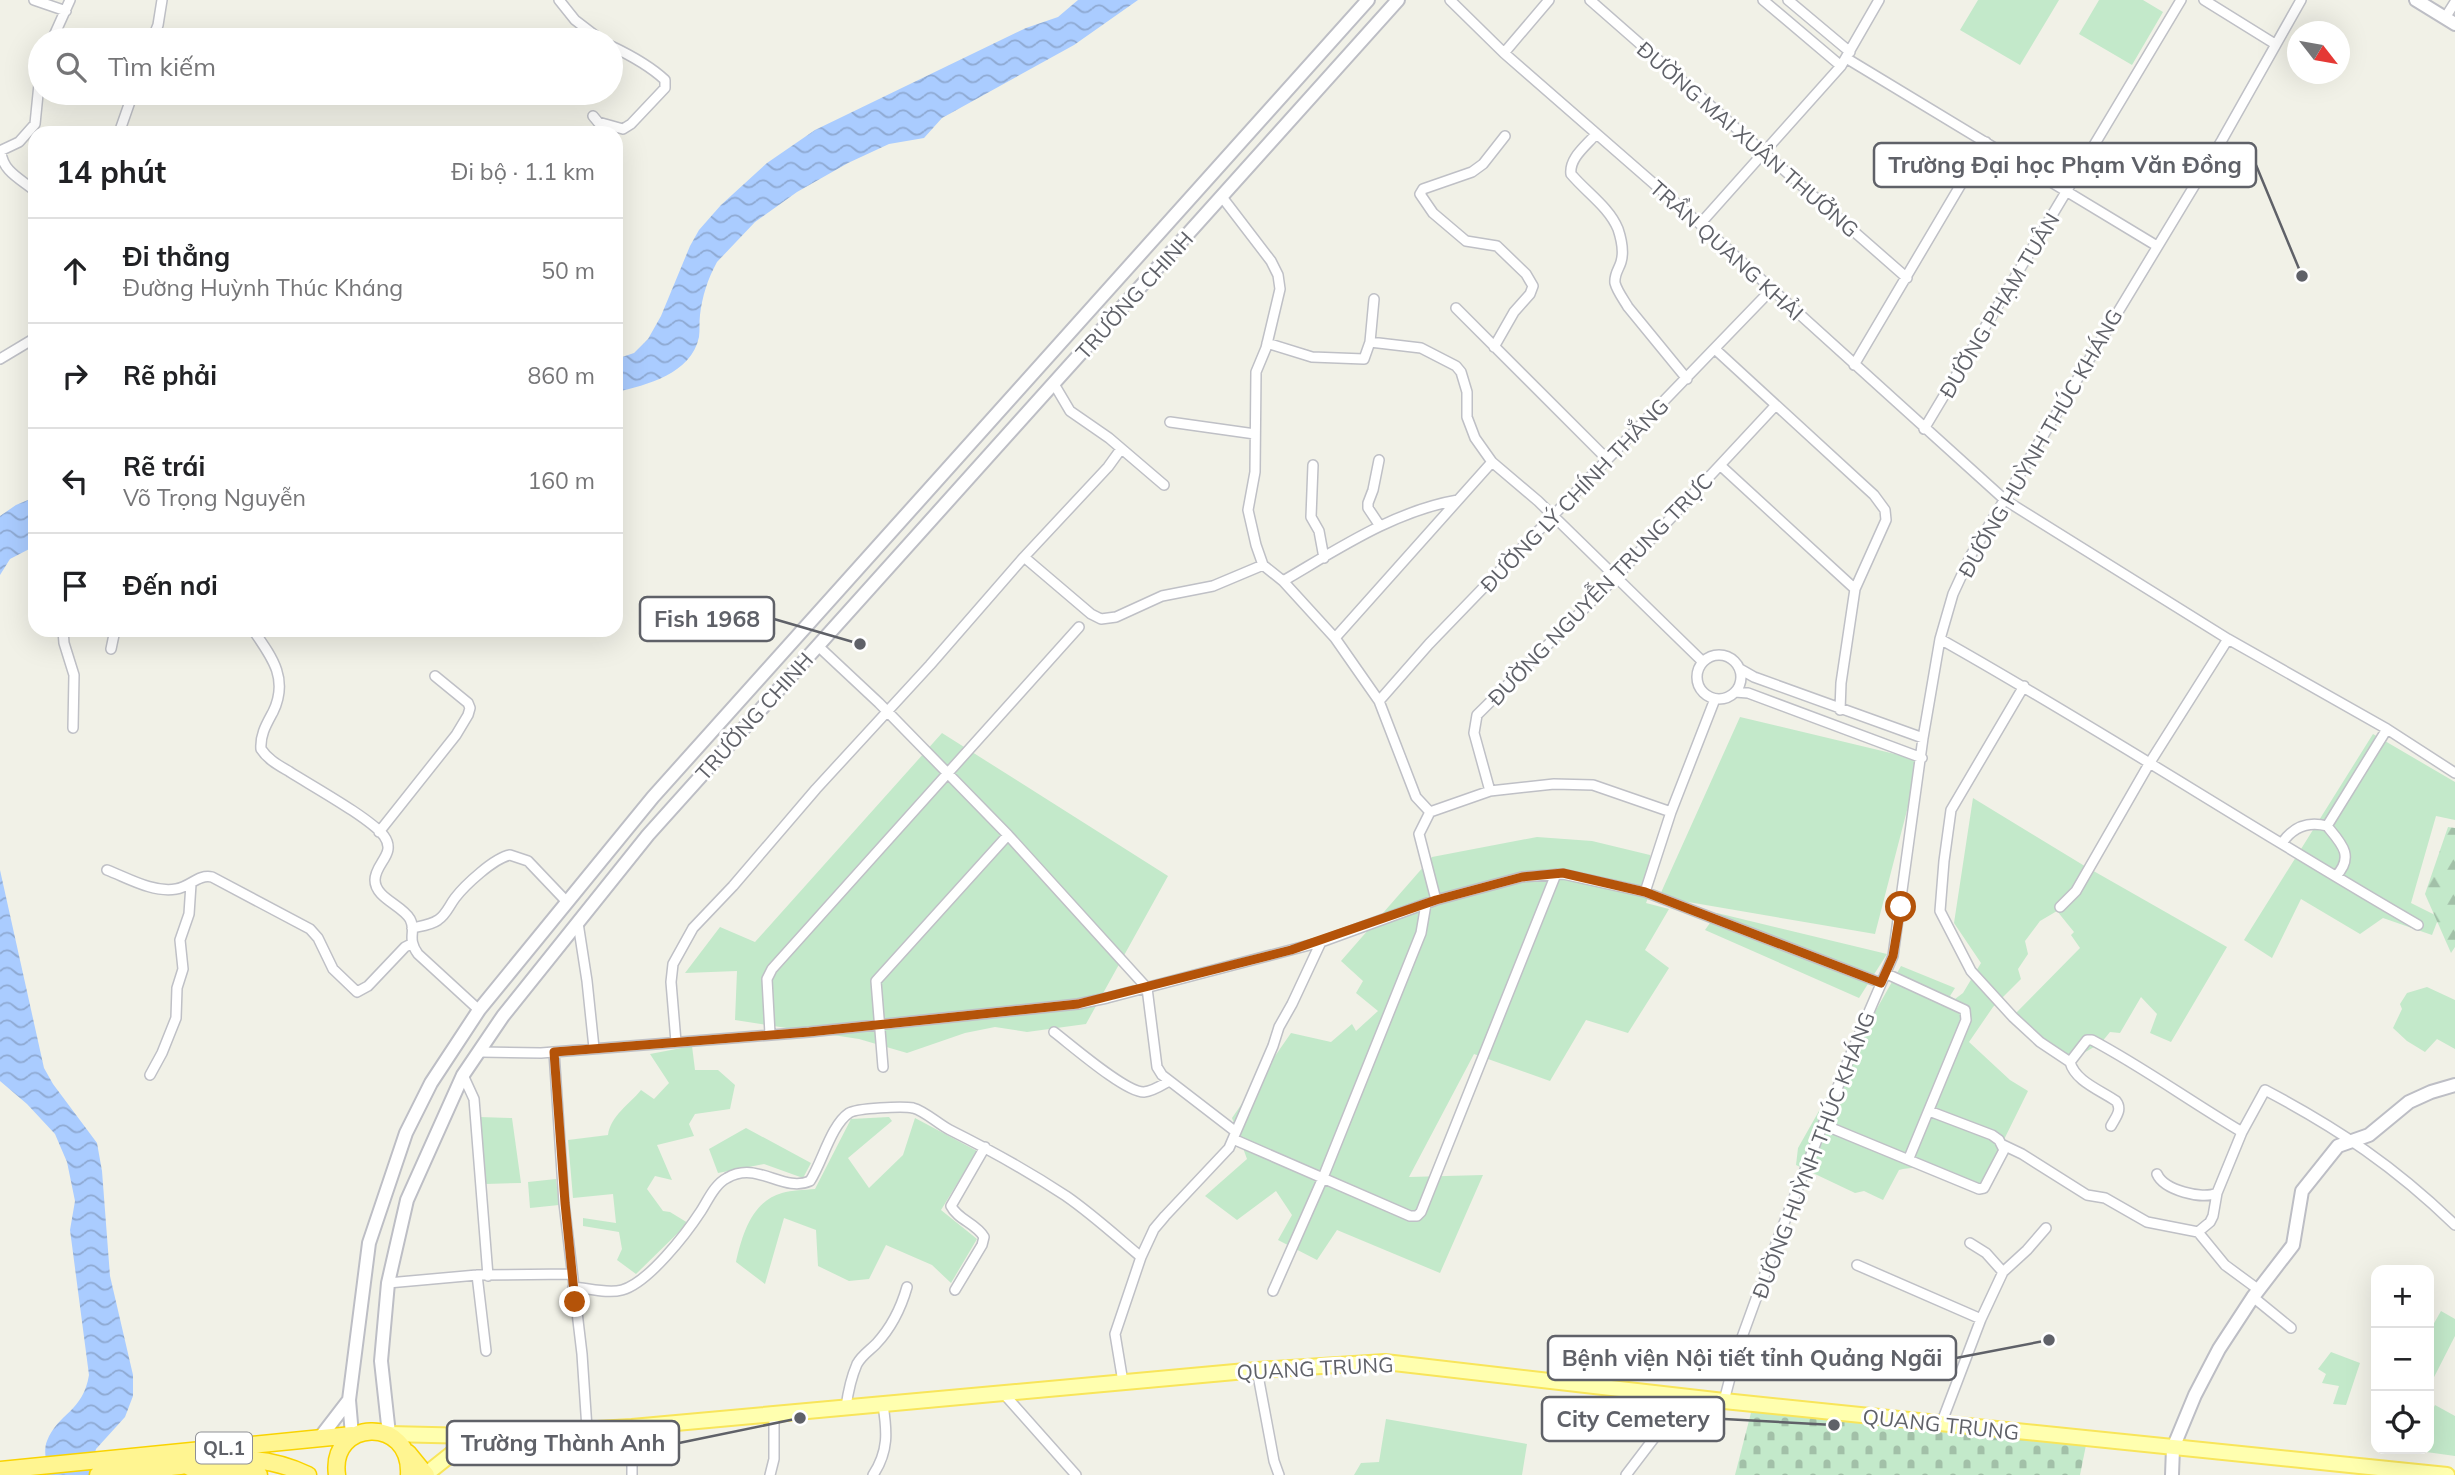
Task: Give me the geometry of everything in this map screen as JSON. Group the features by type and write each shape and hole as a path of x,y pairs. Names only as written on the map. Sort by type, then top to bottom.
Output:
{"highway":[{"name":"QL.1","path":"97,1468 377,1431 389,1434"},
{"path":"389,1434 399,1441 426,1475"},
{"path":"337,1475 338,1455 352,1435"},
{"path":"406,1451 410,1463 409,1475"},
{"name":"QL.1","path":"0,1470 37,1466 97,1468 183,1465 210,1460 262,1460 283,1464 308,1475"},
{"path":"183,1465 209,1472 250,1475"}],"main road":[{"name":"QUANG TRUNG","path":"389,1434 474,1436 632,1427 1257,1370 1385,1362 1677,1396 2447,1475"},
{"path":"426,1475 474,1436"}],"street":[{"path":"34,0 66,10"},
{"path":"58,28 70,0"},
{"path":"157,28 162,0"},
{"path":"559,0 585,28"},
{"name":"TRƯỜNG CHINH","path":"352,1435 349,1400 369,1243 406,1133 431,1083 479,1010 653,797 1368,0"},
{"name":"TRƯỜNG CHINH","path":"389,1434 381,1361 388,1283 407,1200 463,1075 503,1016 648,835 1398,0"},
{"name":"TRẦN QUANG KHẢI","path":"1450,0 1504,53 1700,224 2005,500 2228,639 2387,729 2455,773"},
{"path":"1504,53 1549,0"},
{"name":"ĐƯỜNG MAI XUÂN THƯỞNG","path":"1590,0 1907,278"},
{"path":"1763,0 1846,59 2157,246"},
{"path":"1788,0 1846,59"},
{"path":"1700,224 1846,59 1879,0"},
{"name":"ĐƯỜNG PHẠM TUÂN","path":"1924,429 2181,0"},
{"path":"2204,0 2274,44"},
{"name":"ĐƯỜNG HUỲNH THÚC KHÁNG","path":"1724,1401 1737,1351 1777,1241 1893,956 1923,738 1940,639 1953,594 1971,555 2222,140 2301,0"},
{"path":"2416,0 2450,21 2455,2"},
{"path":"623,52 665,80 665,88 623,129"},
{"path":"33,126 36,105"},
{"path":"121,126 129,105"},
{"path":"593,117 613,126"},
{"path":"28,132 19,142 1,152 7,169 28,186"},
{"path":"1596,134 1575,158 1570,167 1571,174 1609,215 1617,228 1622,250 1615,283 1620,294 1687,379"},
{"path":"1494,347 1514,312 1534,286 1526,274 1497,246 1466,241 1433,213 1420,194 1423,189 1472,172 1483,164 1505,136"},
{"path":"1854,365 1986,142"},
{"path":"1222,197 1271,261 1278,275 1278,300 1256,372 1255,472 1248,510 1250,526 1263,565 1283,581 1335,638 1379,701 1416,797 1430,812"},
{"name":"ĐƯỜNG LÝ CHÍNH THẮNG","path":"1379,701 1429,644 1716,350 1771,290"},
{"path":"1267,343 1312,357 1364,359 1370,342 1374,299"},
{"path":"1456,308 1607,459"},
{"path":"0,359 28,342"},
{"path":"1370,342 1421,348 1456,366 1467,392 1467,417 1475,438 1492,462 1703,662"},
{"path":"1716,350 1874,495 1885,510 1886,520 1856,589 1841,683 1840,710"},
{"path":"1033,376 1051,386 1070,411 1102,433 1164,485"},
{"name":"ĐƯỜNG NGUYỄN TRUNG TRỰC","path":"1490,792 1474,733 1477,715 1616,577 1775,406"},
{"path":"1170,422 1255,434"},
{"path":"676,1042 673,964 682,944 699,921 1024,557 1108,467 1121,449"},
{"path":"1379,460 1373,490 1367,503 1380,526"},
{"path":"1335,638 1492,462"},
{"path":"1313,465 1311,517 1319,531 1324,558"},
{"path":"1721,466 1856,589"},
{"path":"1283,581 1380,526 1432,505 1458,500"},
{"path":"1024,557 1091,614 1101,619 1115,617 1162,596 1213,586 1263,565"},
{"path":"770,1034 767,979 772,969 1079,627"},
{"path":"802,632 887,712 1008,835 1147,988 1157,1067 1169,1081 1234,1135 1322,1180 1410,1216 1417,1216 1421,1212 1556,874"},
{"path":"64,637 74,675 73,728"},
{"path":"111,649 114,637"},
{"path":"258,637 276,663 281,684 277,704 262,733 261,749 274,762 379,832 388,844 388,853 377,873 377,887 383,896 409,918 412,928 411,944 424,961 479,1010"},
{"path":"1940,639 2024,686 2418,925"},
{"path":"2060,907 2076,891 2149,764 2228,639"},
{"path":"1740,669 1740,682 1735,692 1723,699 1706,695 1700,688 1698,670 1703,662 1710,657 1726,656 1754,677 1923,738"},
{"path":"379,832 456,735 468,715 468,703 435,676"},
{"path":"2024,686 1951,810 1940,911 1971,971 2012,1017 2040,1042 2070,1062 2077,1077 2090,1083 2119,1105 2119,1112 2111,1126"},
{"path":"1735,692 1748,693 1922,758"},
{"path":"1645,892 1671,812 1715,699"},
{"path":"2327,826 2387,729"},
{"path":"1273,1291 1322,1180 1421,933 1431,902 1419,834 1430,812 1490,792 1555,784 1593,785 1671,812"},
{"path":"2282,843 2288,834 2302,825 2316,823 2327,826 2346,853 2343,869 2336,876"},
{"path":"883,1067 876,981 1008,835"},
{"path":"412,928 441,918 467,886 499,859 510,855 528,861 567,902"},
{"path":"107,870 162,889 177,889 191,884 201,876 212,877 305,925 318,938 338,975 357,992 368,986 411,944"},
{"path":"460,1039 481,1052 554,1052 1078,1004 1321,942 1431,902 1522,877 1563,873 1645,892 1881,983"},
{"path":"150,1075 176,1018 177,988 183,969 180,940 188,914 191,884"},
{"path":"578,923 594,1048"},
{"path":"1123,1382 1115,1334 1141,1257 1154,1229 1229,1148 1279,1027 1321,942"},
{"path":"1887,974 1965,1010 1966,1020 1909,1158"},
{"path":"1054,1032 1125,1086 1148,1092 1169,1081"},
{"path":"2070,1062 2087,1040 2092,1040 2124,1057 2174,1092 2242,1132"},
{"path":"554,1052 561,1165 587,1429"},
{"path":"463,1075 474,1099 488,1276"},
{"path":"2172,1475 2173,1448 2195,1395 2220,1349 2256,1294 2293,1245 2302,1191 2339,1146 2369,1135 2409,1102 2455,1085"},
{"path":"2198,1232 2210,1223 2217,1193 2242,1132 2265,1090 2352,1139 2389,1167 2455,1225"},
{"path":"573,1287 614,1291 635,1283 676,1245 719,1185 728,1177 743,1172 763,1174 798,1185 810,1181 838,1125 856,1109 914,1108 1017,1164 1065,1196 1141,1257"},
{"path":"1824,1125 1979,1189 1984,1188 2004,1150 2001,1144 1992,1135 1929,1111"},
{"path":"2001,1144 2022,1154 2087,1195 2105,1198 2147,1222 2198,1232 2225,1265 2291,1328"},
{"path":"955,1290 984,1237 980,1230 955,1214 951,1206 985,1147"},
{"path":"2157,1174 2162,1183 2175,1188 2212,1196 2217,1193"},
{"path":"1941,1424 1980,1319 2003,1272 2046,1228"},
{"path":"1970,1243 1986,1253 2003,1272"},
{"path":"1857,1265 1980,1319"},
{"path":"363,1281 388,1283 477,1275 572,1274"},
{"path":"477,1275 486,1351"},
{"path":"846,1407 857,1365 897,1316 907,1287"},
{"path":"1257,1370 1279,1475"},
{"path":"1004,1394 1076,1475"},
{"path":"1626,1475 1661,1429 1677,1396"},
{"path":"319,1439 349,1400"},
{"path":"873,1475 884,1456 886,1445 883,1405"},
{"path":"770,1475 774,1459 774,1414"},
{"path":"632,1427 632,1475"}],"green space":[{"path":"1978,0 2059,0 2020,65 1960,30"},
{"path":"2099,0 2143,0 2163,12 2132,65 2079,34"},
{"path":"1740,717 1920,760 1875,934 1659,897"},
{"path":"942,733 1168,876 1086,1024 1027,1032 995,1027 965,1033 907,1053 859,1039 735,1020 737,971 685,973 720,927 755,942"},
{"path":"2373,734 2455,782 2455,820 2436,816 2411,903 2439,917 2432,935 2383,918 2360,934 2301,899 2272,958 2244,940"},
{"path":"1973,798 2083,865 2227,947 2171,1042 2150,1033 2157,1014 2141,997 2120,1033 2110,1032 2101,1043 2068,1062 2014,1015 2080,948 2071,935 2074,932 2057,911 2040,921 2025,941 2028,954 2018,969 2021,979 1993,1007 1969,1042 2010,1080 2028,1091 1981,1186 1940,1172 1909,1168 1899,1170 1883,1200 1864,1191 1855,1193 1796,1165 1798,1148 1901,966 1955,988 1950,996 1955,999 1963,993 1981,963 1954,923"},
{"path":"2448,827 2455,828 2455,947 2451,953 2425,894"},
{"path":"1537,837 1592,841 1650,855 1656,877 1646,903 1669,909 1645,950 1669,968 1628,1033 1586,1020 1550,1081 1474,1054 1409,1177 1483,1175 1440,1273 1337,1230 1317,1260 1278,1240 1292,1215 1276,1191 1237,1220 1205,1196 1247,1159 1232,1118 1291,1033 1331,1042 1352,1024 1356,1031 1378,1011 1356,993 1363,981 1341,961 1432,857"},
{"path":"1717,913 1887,954 1859,998 1705,930"},
{"path":"2427,987 2455,1000 2455,1049 2437,1039 2425,1052 2393,1028 2402,1009 2400,1004 2407,993"},
{"path":"692,1046 695,1070 718,1070 735,1085 730,1109 695,1114 689,1124 694,1136 657,1145 672,1180 655,1176 647,1189 663,1211 670,1212 688,1223 636,1274 617,1260 622,1249 619,1232 583,1226 583,1218 616,1223 613,1194 573,1198 568,1140 608,1135 617,1116 641,1090 654,1099 669,1083 650,1054"},
{"path":"479,1117 512,1118 521,1183 485,1184"},
{"path":"889,1117 892,1121 848,1158 869,1188 903,1155 915,1118 977,1151 941,1210 977,1239 951,1283 932,1265 886,1245 869,1279 849,1281 818,1266 816,1230 784,1218 765,1284 736,1262 745,1230 756,1211 763,1203 782,1193 815,1189 851,1119"},
{"path":"746,1128 811,1163 803,1178 764,1164 718,1173 709,1149"},
{"path":"556,1179 559,1205 530,1208 528,1182"},
{"path":"2441,1311 2455,1319 2455,1336 2434,1377 2434,1328"},
{"path":"2331,1352 2360,1363 2346,1405 2333,1404 2339,1386 2322,1383 2326,1374 2318,1369"},
{"path":"1753,1405 2086,1445 2080,1475 1735,1475"},
{"path":"2435,1405 2455,1416 2455,1456 2434,1453"},
{"path":"1386,1419 1527,1444 1522,1475 1354,1475 1361,1463 1379,1462"}],"water":[{"path":"1078,0 1138,0 1074,45 942,118 924,138 889,144 848,163 797,192 755,222 714,268 702,301 699,337 687,360 666,376 623,390 623,357 634,353 648,339 699,230 721,205 767,163 815,130 1026,28 1058,17"},
{"path":"28,500 28,550 10,559 0,575 0,516"},
{"path":"0,870 44,1068 97,1143 102,1171 110,1276 133,1375 133,1396 125,1417 96,1449 90,1475 47,1475 47,1441 57,1424 76,1405 89,1375 70,1230 75,1201 67,1162 55,1134 27,1104 0,1081"}],"place":[{"name":"Trường Đại học Phạm Văn Đồng","path":"2302,276"},
{"name":"Fish 1968","path":"860,644"},
{"name":"Bệnh viện Nội tiết tỉnh Quảng Ngãi","path":"2049,1340"},
{"name":"Trường Thành Anh","path":"800,1418"},
{"name":"City Cemetery","path":"1834,1425"}],"route":[{"path":"575,1302 558,1126 554,1052 809,1032 1078,1004 1321,942 1436,900 1522,877 1563,873 1645,892 1881,983 1893,956 1901,907"}]}
